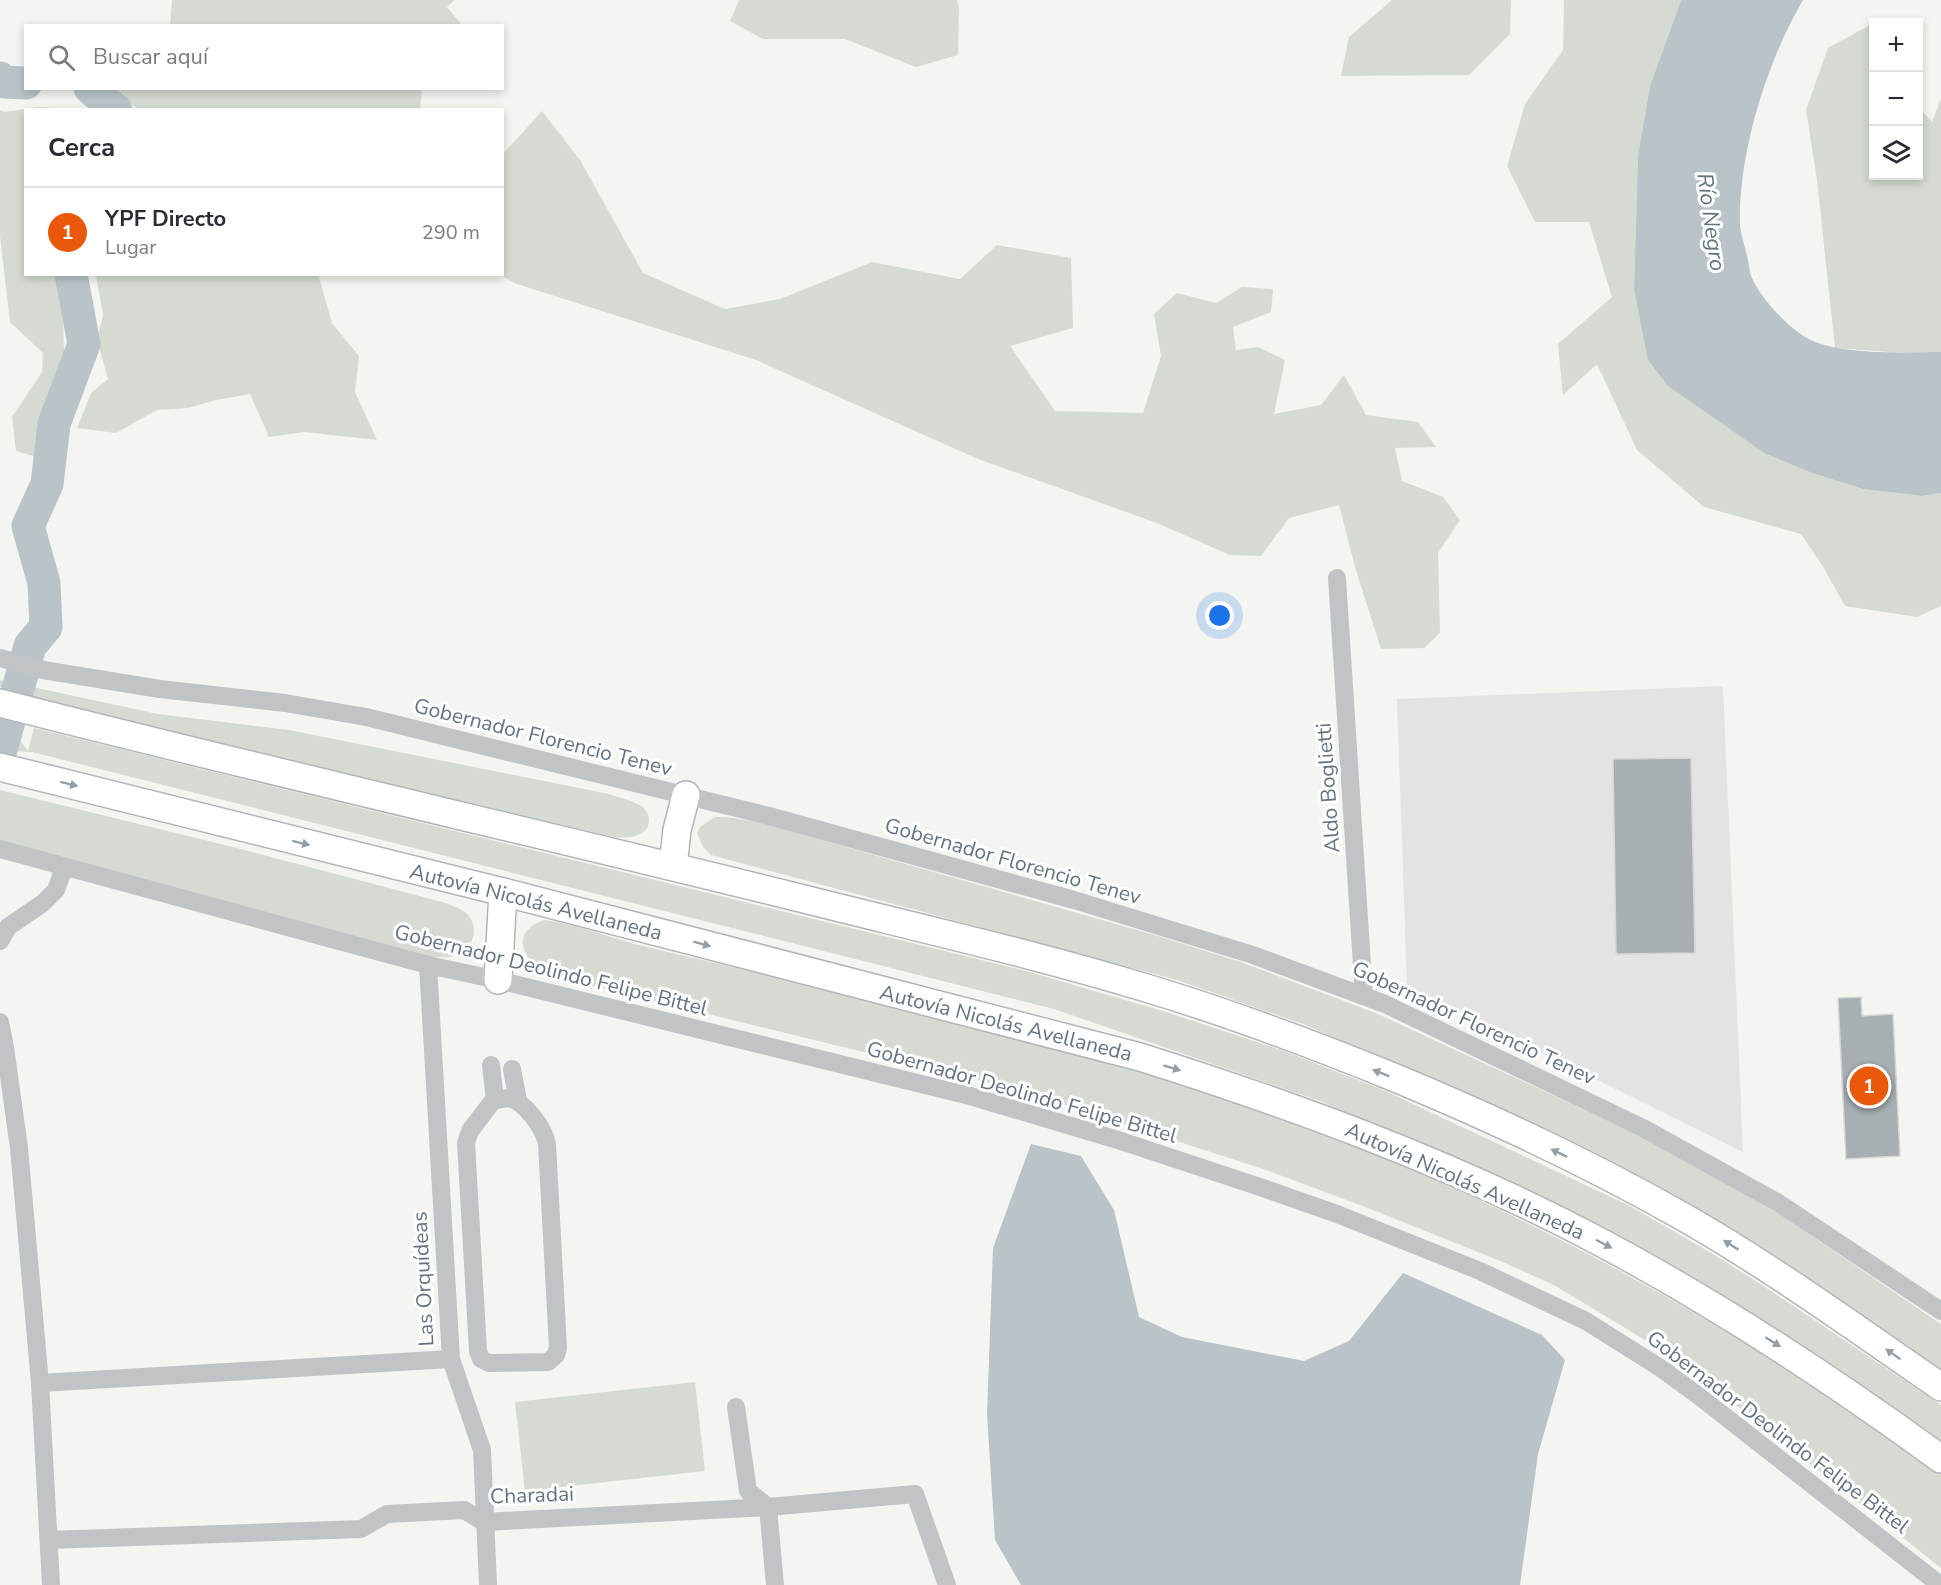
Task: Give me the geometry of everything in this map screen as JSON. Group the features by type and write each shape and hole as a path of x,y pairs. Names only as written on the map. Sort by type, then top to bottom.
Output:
{"highway":[{"path":"0,704 673,866 1020,953 1137,985 1233,1017 1401,1080 1537,1142 1678,1214 1746,1255 1941,1387"},
{"name":"Autovía Nicolás Avellaneda","path":"6,768 503,892 1140,1058 1244,1090 1338,1124 1505,1195 1583,1233 1660,1274 1792,1354 1941,1459"},
{"path":"673,866 677,830 686,795"},
{"path":"498,980 503,892"}],"street":[{"name":"Aldo Boglietti","path":"1337,578 1364,996"},
{"name":"Gobernador Florencio Tenev","path":"2,659 43,670 160,690 285,703 366,717 686,795 1106,910 1253,955 1364,996 1603,1107 1777,1202 1941,1311"},
{"name":"Gobernador Deolindo Felipe Bittel","path":"2,850 428,965 498,980 982,1100 1118,1140 1336,1214 1480,1271 1586,1321 1662,1369 1699,1396 1941,1585"},
{"path":"0,941 8,927 43,903 56,890 64,868"},
{"name":"Las Orquídeas","path":"428,965 451,1359 482,1450 488,1585"},
{"path":"0,1022 19,1148 40,1383 51,1585"},
{"path":"491,1065 495,1100"},
{"path":"512,1069 518,1101 543,1130 547,1144 558,1348 556,1355 548,1362 489,1363 481,1359 478,1351 466,1143 470,1131 495,1100 509,1098 518,1101"},
{"path":"40,1383 451,1359"},
{"path":"736,1407 748,1491 768,1507 775,1585"},
{"name":"Charadai","path":"49,1540 361,1529 387,1514 464,1510 484,1522 768,1507 915,1494 947,1585"}],"shaded area":[{"path":"172,0 454,0 447,7 461,24 170,24"},
{"path":"739,0 957,0 959,8 958,55 916,67 845,39 763,39 730,21"},
{"path":"1392,0 1511,0 1510,34 1469,75 1341,76 1349,37"},
{"path":"1564,0 1681,0 1650,86 1638,155 1634,289 1766,454 1812,473 1863,489 1922,496 1941,493 1941,606 1917,617 1845,606 1801,534 1704,507 1637,450 1597,364 1563,395 1558,344 1612,297 1589,222 1535,222 1507,166 1525,104 1563,50"},
{"path":"1869,26 1869,180 1923,180 1923,112 1932,122 1941,99 1941,352 1889,352 1835,348 1817,180 1806,110 1828,48"},
{"path":"119,90 422,90 420,108 136,108"},
{"path":"24,109 24,276 56,276 63,316 64,354 56,373 37,457 16,451 12,417 42,372 43,353 10,322 0,236 0,110 5,112"},
{"path":"542,111 580,160 643,273 725,309 780,299 872,262 960,279 997,245 1071,258 1073,328 1010,346 1055,411 1143,413 1161,356 1154,314 1177,293 1216,303 1242,287 1273,289 1271,312 1233,327 1236,350 1258,347 1285,360 1274,414 1321,405 1344,375 1366,415 1418,422 1436,447 1395,448 1402,481 1443,497 1460,520 1438,553 1440,633 1424,648 1381,649 1355,567 1339,505 1289,518 1261,556 1230,555 1157,523 978,459 756,360 514,283 503,276 504,153"},
{"path":"96,276 319,276 332,323 359,356 355,392 377,440 304,432 269,437 250,394 188,408 157,410 116,433 77,428 91,393 108,379 97,340 103,315"},
{"path":"0,680 158,714 289,730 609,794 641,806 647,812 649,823 639,835 614,837 27,698 28,694 0,687"},
{"path":"1723,686 1743,1152 1407,986 1397,699"},
{"path":"34,728 1026,971 1166,1012 1281,1050 1381,1089 1628,1205 1713,1254 1941,1405 1941,1442 1823,1359 1740,1306 1617,1234 1486,1172 1320,1101 1054,1009 32,752 0,751 0,734 18,738 28,751"},
{"path":"0,790 237,848 446,903 467,914 474,927 474,934 469,946 457,955 436,957 422,955 0,842"},
{"path":"715,817 762,823 1158,936 1241,962 1378,1014 1645,1138 1779,1214 1941,1324 1941,1373 1731,1231 1644,1180 1478,1099 1303,1024 1177,980 711,855 703,847 697,833 700,827"},
{"path":"544,920 647,947 884,1002 1083,1054 1280,1116 1363,1146 1418,1170 1549,1234 1665,1296 1778,1363 1941,1474 1941,1568 1718,1391 1658,1348 1554,1285 1368,1208 1263,1169 1019,1090 553,975 533,962 523,947 526,932"},
{"path":"695,1382 705,1471 525,1491 515,1402"}],"water":[{"name":"Río Negro","path":"1681,0 1803,0 1790,24 1767,79 1757,109 1744,168 1740,225 1750,273 1762,295 1783,319 1799,333 1820,344 1872,352 1941,352 1941,493 1922,496 1863,489 1812,473 1766,454 1668,386 1648,360 1634,289 1638,155 1650,86"},
{"path":"1031,1144 1081,1156 1114,1210 1139,1317 1182,1337 1304,1361 1349,1341 1403,1273 1542,1335 1565,1360 1538,1454 1520,1585 1021,1585 995,1540 987,1414 993,1248"}],"building":[{"path":"1691,758 1695,953 1616,954 1613,759"},
{"path":"1861,997 1862,1016 1893,1014 1900,1156 1846,1159 1838,998"}],"waterway":[{"path":"0,78 4,82 24,83"},
{"path":"92,90 114,108"},
{"path":"0,753 30,646 46,627 44,583 28,526 47,484 54,424 84,344 71,276"}],"place":[{"name":"YPF Directo","path":"1869,1086"}]}
